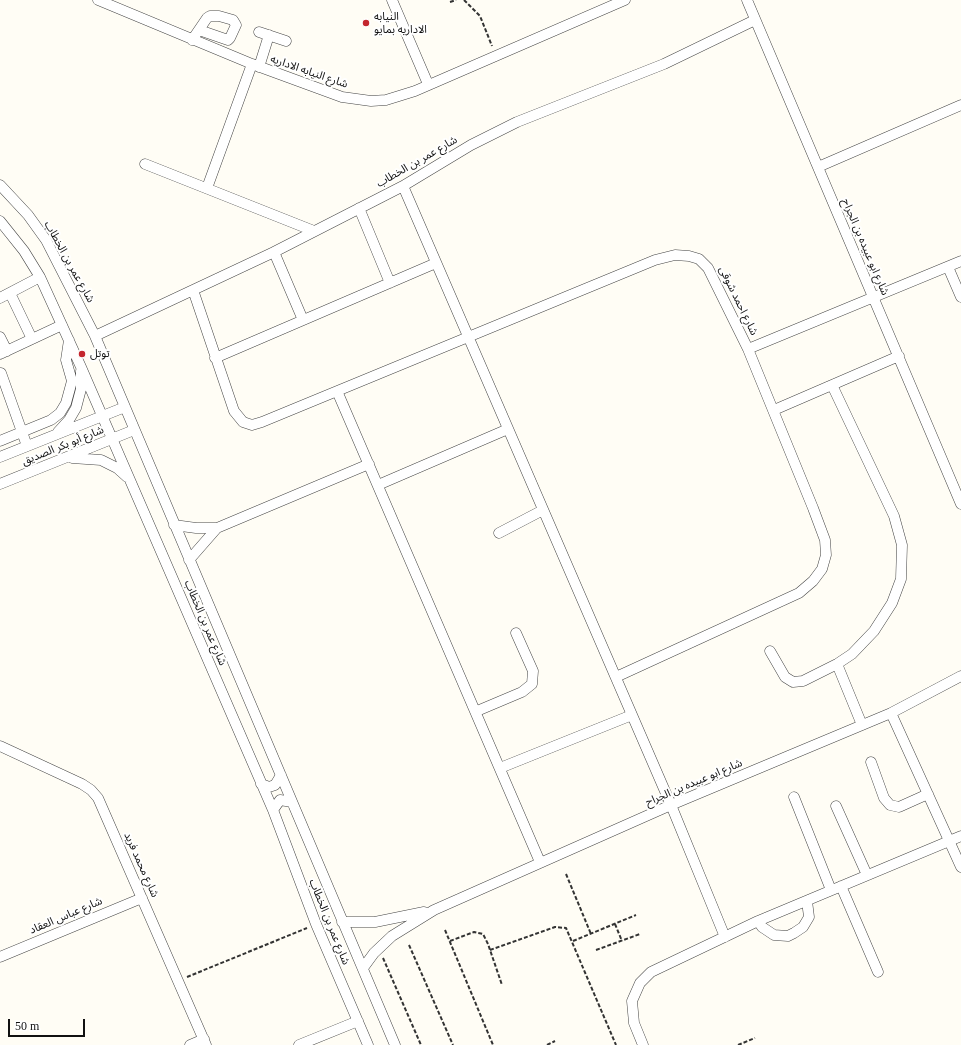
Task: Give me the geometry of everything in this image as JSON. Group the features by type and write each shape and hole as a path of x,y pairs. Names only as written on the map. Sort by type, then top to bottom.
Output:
{"street":[{"name":"شارع النيابه الاداريه","path":"98,0 255,66 322,90 356,100 386,100 400,96 625,0"},
{"path":"392,0 428,84"},
{"name":"شارع ابو عبيده بن الجراح","path":"746,0 961,504"},
{"name":"شارع عمر بن الخطاب","path":"95,336 274,252 403,186 471,145 517,122 664,64 755,20"},
{"path":"192,40 199,30"},
{"path":"207,188 255,66 264,34 286,41"},
{"path":"818,167 961,105"},
{"path":"145,164 314,231"},
{"name":"شارع عمر بن الخطاب","path":"0,186 28,215 46,240 95,336 395,1045"},
{"path":"403,186 671,805 725,937"},
{"path":"359,208 390,283"},
{"name":"شارع عمر بن الخطاب","path":"0,221 24,252 40,277 103,416 273,810 316,924 368,1045"},
{"path":"274,252 303,320"},
{"name":"شارع احمد شوقى","path":"193,290 215,358 236,415 247,424 257,424 655,260 675,255 689,256 699,259 708,268 748,349 961,261"},
{"path":"215,358 436,263"},
{"path":"948,267 961,296"},
{"path":"0,298 40,277"},
{"path":"10,293 32,340"},
{"path":"0,337 3,352 62,325"},
{"path":"0,441 51,420 60,413 66,404 72,381 66,360 69,340"},
{"path":"616,677 799,593 813,581 822,569 826,555 825,540 774,410 748,349"},
{"path":"774,410 899,356"},
{"path":"55,435 69,420 76,408 81,389 81,367"},
{"path":"1,373 27,446"},
{"path":"770,651 785,677 793,682 803,681 837,664 865,643 892,603 901,578 902,555 899,529 832,385"},
{"path":"337,391 477,711 540,862"},
{"name":"شارع أبو بكر الصديق","path":"0,457 124,407"},
{"name":"شارع أبو بكر الصديق","path":"0,484 134,430"},
{"path":"378,485 508,430"},
{"path":"66,458 101,460 117,468 130,480"},
{"path":"174,525 196,528 217,528 369,464"},
{"path":"499,533 543,510"},
{"path":"190,560 217,528"},
{"path":"477,711 522,692 532,684 533,671 516,633"},
{"path":"837,664 862,725"},
{"name":"شارع ابو عبيده بن الجراح","path":"363,968 379,948 392,936 434,910 671,805 891,713 961,676"},
{"path":"891,713 961,867"},
{"path":"500,768 632,715"},
{"name":"شارع محمد فريد","path":"0,746 82,784 91,790 98,798 205,1042"},
{"path":"871,762 884,798 890,805 899,807 928,794"},
{"path":"261,784 269,787 275,785 281,775"},
{"path":"794,797 831,890"},
{"path":"273,810 280,800 292,802"},
{"path":"836,806 867,875"},
{"path":"642,1045 632,1013 632,1001 640,983 651,972 758,921 961,836"},
{"path":"842,886 878,972"},
{"name":"شارع عباس العقاد","path":"0,957 142,898"},
{"path":"758,921 762,927 774,935 788,936 803,927 809,917 807,901"},
{"name":"شارع ابو عبيده بن الجراح","path":"342,922 375,922 434,910"},
{"path":"299,1045 358,1021"},
{"path":"190,1045 205,1042"}],"path":[{"path":"450,2 456,0"},
{"path":"464,0 480,16 495,55"},
{"path":"566,874 591,934"},
{"path":"573,941 636,915"},
{"path":"178,980 316,924"},
{"path":"616,924 622,941"},
{"path":"490,950 555,927 566,928 573,941 616,1045"},
{"path":"445,930 493,1045"},
{"path":"450,941 477,932 485,938 502,985"},
{"path":"596,950 640,934"},
{"path":"409,945 454,1045"},
{"path":"379,948 421,1045"},
{"path":"738,1045 755,1038"},
{"path":"547,1045 555,1041"}],"place":[{"name":"النيابه الاداريه بمايو","path":"366,23"},
{"name":"توتل","path":"82,354"}]}
